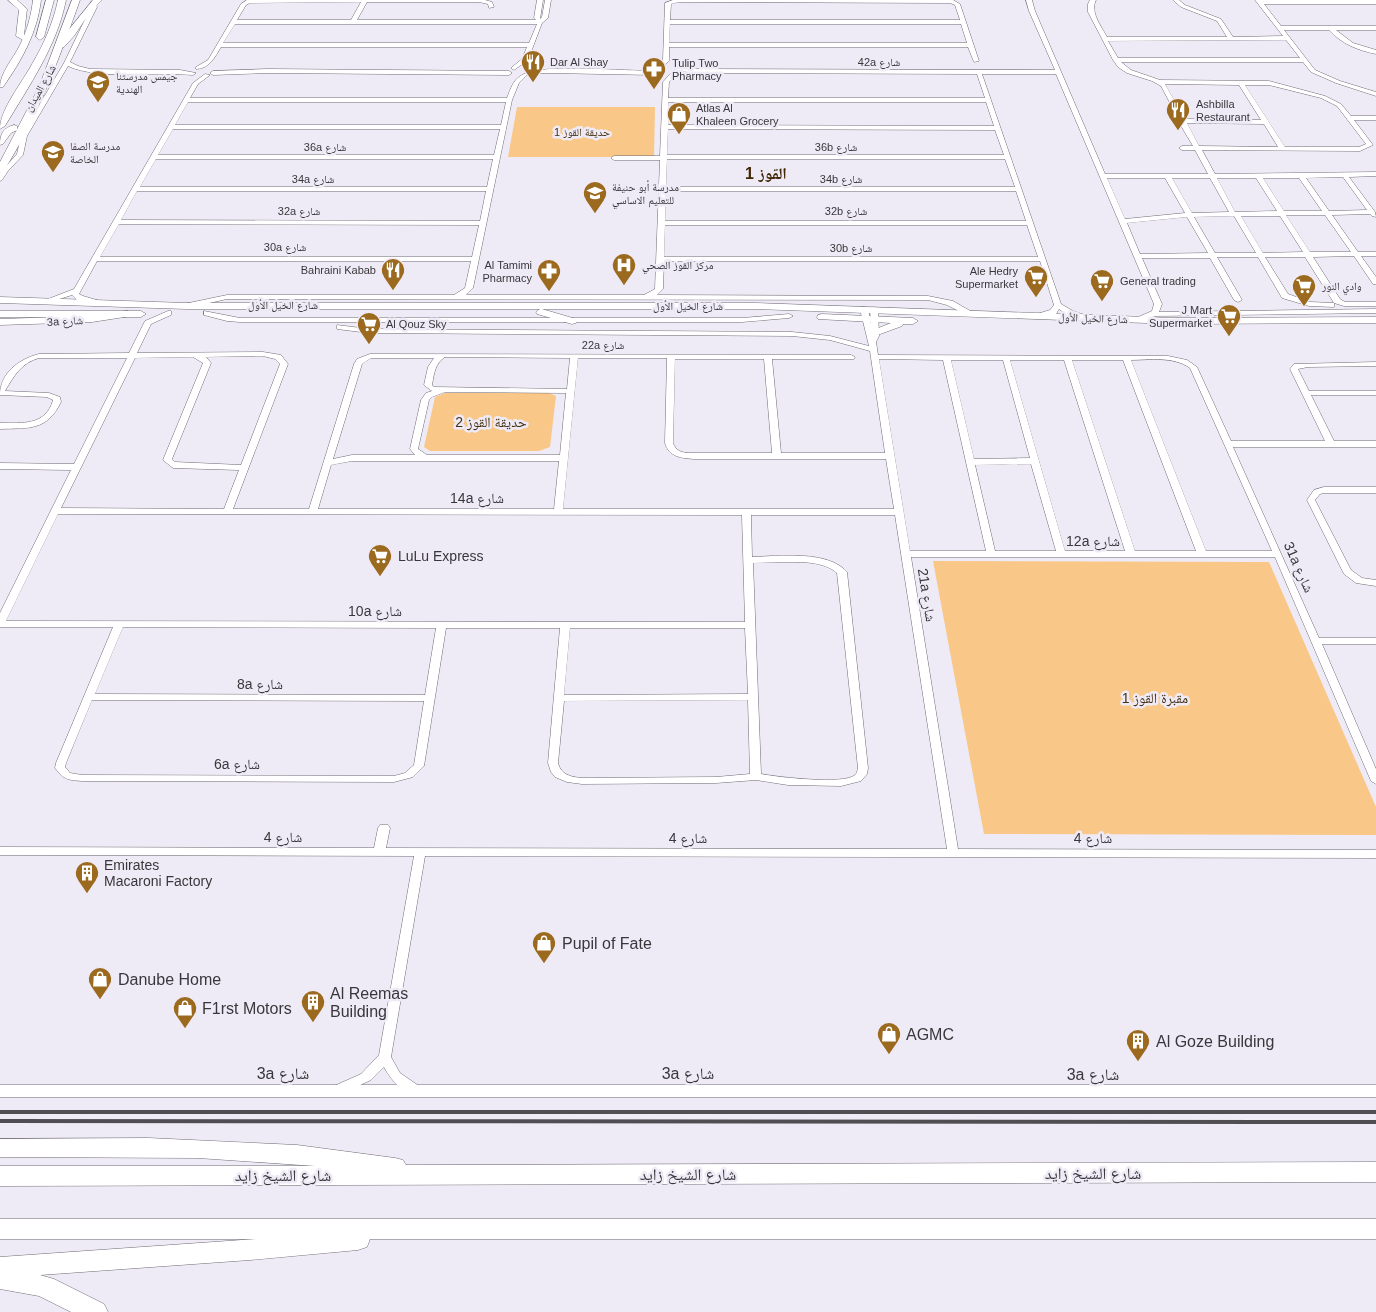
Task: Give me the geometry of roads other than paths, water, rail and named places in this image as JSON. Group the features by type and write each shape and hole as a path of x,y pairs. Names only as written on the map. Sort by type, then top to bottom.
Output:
{"highway":[{"path":"0,1148 265,1152 336,1158 439,1174"},
{"name":"شارع الشيخ زايد","path":"0,1176 1376,1172"},
{"path":"0,1229 1376,1230"},
{"path":"0,1267 293,1246 434,1230"},
{"path":"0,1278 24,1281 45,1287 95,1312"}],"main road":[{"path":"12,0 23,9 20,36 26,38"},
{"path":"0,85 26,38 33,21 37,0"},
{"name":"شارع الميدان","path":"0,110 34,51 43,30 50,0"},
{"name":"شارع الميدان","path":"0,126 22,91 47,44 59,14 62,0"},
{"path":"0,170 34,107 61,45 76,0"},
{"path":"61,45 70,37 95,2"},
{"path":"0,153 26,110 34,107"},
{"path":"0,142 8,131 14,128"},
{"path":"412,305 455,297"},
{"path":"690,298 718,306"},
{"name":"شارع الخيل الأول","path":"0,300 187,306 718,306 872,328 913,321 1167,329 1376,327"},
{"path":"0,306 80,307 104,304"},
{"path":"736,313 755,310 847,314 872,328"},
{"path":"541,312 572,321"},
{"path":"1276,312 1306,320"},
{"name":"شارع الخيل الأول","path":"0,314 736,313 838,318 872,328 940,316 947,313 1139,320 1376,320"}],"street":[{"path":"353,22 365,0"},
{"path":"195,71 210,61 244,4 249,1 479,0 490,3 491,7"},
{"path":"540,0 537,18 540,22"},
{"path":"511,71 525,60 540,22 545,18 548,0"},
{"path":"646,298 653,295 659,289 665,100 659,74 666,61 668,3 679,0 948,0 957,4 976,61"},
{"path":"1029,0 1032,11 1158,304 1154,314"},
{"path":"1093,0 1090,4 1091,12 1116,60 1126,70 1160,82 1276,84 1323,97 1339,105 1368,143 1368,147 1360,149 1182,148"},
{"path":"1176,0 1183,6 1219,20 1231,38"},
{"path":"1259,1 1376,2"},
{"path":"1259,1 1313,71 1328,79 1376,94"},
{"name":"شارع الميدان","path":"0,179 7,168 19,158 24,136 67,63 94,8 95,2"},
{"path":"233,22 540,22"},
{"path":"667,22 963,22"},
{"path":"1279,28 1376,28"},
{"path":"1332,28 1345,42 1376,52"},
{"path":"1106,39 1286,38"},
{"path":"220,45 532,45"},
{"path":"667,45 971,45"},
{"path":"525,60 528,71"},
{"path":"1116,60 1303,60"},
{"path":"210,61 212,71"},
{"path":"67,63 77,69 92,71 528,71 659,74 674,72 666,61"},
{"path":"58,79 70,74 92,71"},
{"path":"195,71 196,83"},
{"path":"104,304 74,294 196,83 212,71"},
{"path":"511,71 516,82"},
{"path":"455,297 463,294 469,288 509,100 516,82 528,71"},
{"name":"42a شارع","path":"659,74 699,71 1058,72"},
{"path":"979,72 1058,305 1082,318"},
{"path":"1160,82 1212,177 1285,296 1309,304 1326,306 1337,301"},
{"path":"1240,82 1283,149"},
{"path":"187,100 509,100"},
{"path":"665,100 989,100"},
{"path":"1349,118 1376,118"},
{"path":"1182,121 1266,122"},
{"path":"171,127 503,127"},
{"path":"664,127 998,128"},
{"name":"36a شارع","path":"154,157 497,157"},
{"name":"36b شارع","path":"614,158 1008,157"},
{"path":"1103,176 1212,177 1376,174"},
{"path":"1258,176 1337,301 1344,304 1376,304"},
{"path":"1301,176 1376,282"},
{"path":"1345,176 1374,215"},
{"path":"1168,177 1238,300"},
{"name":"34b شارع","path":"662,188 1019,189"},
{"name":"34a شارع","path":"136,189 490,189"},
{"path":"1123,221 1190,215 1326,212 1374,215"},
{"name":"32a شارع","path":"116,222 482,223"},
{"name":"32b شارع","path":"661,223 1030,223"},
{"path":"1137,256 1376,254"},
{"name":"30a شارع","path":"95,259 474,259"},
{"name":"30b شارع","path":"660,259 1043,259"},
{"path":"469,288 477,298"},
{"path":"659,289 665,295 672,298"},
{"path":"47,301 76,291"},
{"path":"187,306 227,298 928,298 950,303 969,314"},
{"path":"1158,304 1176,313"},
{"path":"1040,316 1053,312 1058,305"},
{"path":"1139,320 1154,314 1176,313 1376,311"},
{"path":"0,623 148,323 168,313"},
{"path":"207,313 227,319 240,320 742,320 789,316"},
{"path":"134,314 148,323"},
{"name":"3a شارع","path":"0,322 102,319 134,314"},
{"path":"307,327 349,327 369,331 792,334 830,338 872,328 946,357 1126,358 1202,554"},
{"name":"21a شارع","path":"872,328 953,853"},
{"path":"194,354 204,359 207,363 167,460 174,465 245,468"},
{"path":"0,393 19,364 32,357 46,355 272,355 283,360 284,364 228,511"},
{"name":"22a شارع","path":"327,464 358,364 364,358 376,355 851,357"},
{"path":"445,355 436,359 428,385 432,389 570,391"},
{"path":"558,512 574,356"},
{"path":"671,356 669,443 672,450 687,456 891,456"},
{"path":"768,357 777,456"},
{"path":"946,357 991,554"},
{"path":"1006,358 1061,554"},
{"path":"1067,358 1131,554"},
{"name":"31a شارع","path":"1126,358 1175,358 1183,360 1193,367 1278,554 1376,781"},
{"path":"1331,444 1294,369 1308,364 1376,364"},
{"path":"425,458 414,449 425,400 430,395 443,390"},
{"path":"0,393 49,395 54,397 57,402 48,418 41,423 0,426"},
{"path":"1306,394 1376,394"},
{"path":"1229,444 1376,444"},
{"path":"313,511 327,464 338,460 352,458 563,458"},
{"path":"970,462 1035,461"},
{"path":"0,466 77,467"},
{"path":"1376,490 1324,490 1313,496 1311,500 1347,572 1359,581 1376,583"},
{"name":"14a شارع","path":"55,511 900,512"},
{"path":"746,512 756,778"},
{"name":"12a شارع","path":"907,554 1278,554"},
{"path":"565,625 553,763 553,768 557,774 572,780 716,780 756,778 788,782 850,782 862,774 863,768 842,572 835,565 822,561 748,560"},
{"name":"10a شارع","path":"0,623 751,626"},
{"path":"89,697 119,624"},
{"path":"430,698 441,625"},
{"path":"1316,640 1376,640"},
{"name":"8a شارع","path":"89,697 430,698"},
{"name":"6a شارع","path":"89,697 61,763 60,768 67,776 82,778 394,779 409,775 419,766 430,698"},
{"path":"558,698 754,697"},
{"path":"379,853 384,828"},
{"name":"شارع 4","path":"0,851 1376,854"},
{"path":"338,1090 366,1077 385,1057 420,853"},
{"path":"385,1057 396,1076 414,1090"},
{"name":"3a شارع","path":"0,1091 1376,1091"}],"railway":[{"path":"0,1112 1376,1112"},
{"path":"0,1121 1376,1122"}],"place":[{"name":"Dar Al Shay","path":"533,83"},
{"name":"Tulip Two Pharmacy","path":"654,90"},
{"name":"جيمس مدرستنا الهندية","path":"98,103"},
{"name":"Ashbilla Restaurant","path":"1178,131"},
{"name":"Atlas Al Khaleen Grocery","path":"679,135"},
{"name":"مدرسة الصفا الخاصة","path":"53,173"},
{"name":"مدرسة أبو حنيفة للتعليم الاساسي","path":"595,214"},
{"name":"مركز القوز الصحي","path":"624,286"},
{"name":"Bahraini Kabab","path":"393,291"},
{"name":"Al Tamimi Pharmacy","path":"549,292"},
{"name":"Ale Hedry Supermarket","path":"1036,298"},
{"name":"General trading","path":"1102,302"},
{"name":"وادي النور","path":"1304,307"},
{"name":"J Mart Supermarket","path":"1229,337"},
{"name":"Al Qouz Sky","path":"369,345"},
{"name":"LuLu Express","path":"380,577"},
{"name":"Emirates Macaroni Factory","path":"87,894"},
{"name":"Pupil of Fate","path":"544,964"},
{"name":"Danube Home","path":"100,1000"},
{"name":"Al Reemas Building","path":"313,1023"},
{"name":"F1rst Motors","path":"185,1029"},
{"name":"AGMC","path":"889,1055"},
{"name":"Al Goze Building","path":"1138,1062"}],"district":[{"name":"القوز 1","path":"766,173"}],"park label":[{"name":"حديقة القوز 1","path":"582,132"},
{"name":"حديقة القوز 2","path":"491,422"},
{"name":"مقبرة القوز 1","path":"1155,698"}]}
